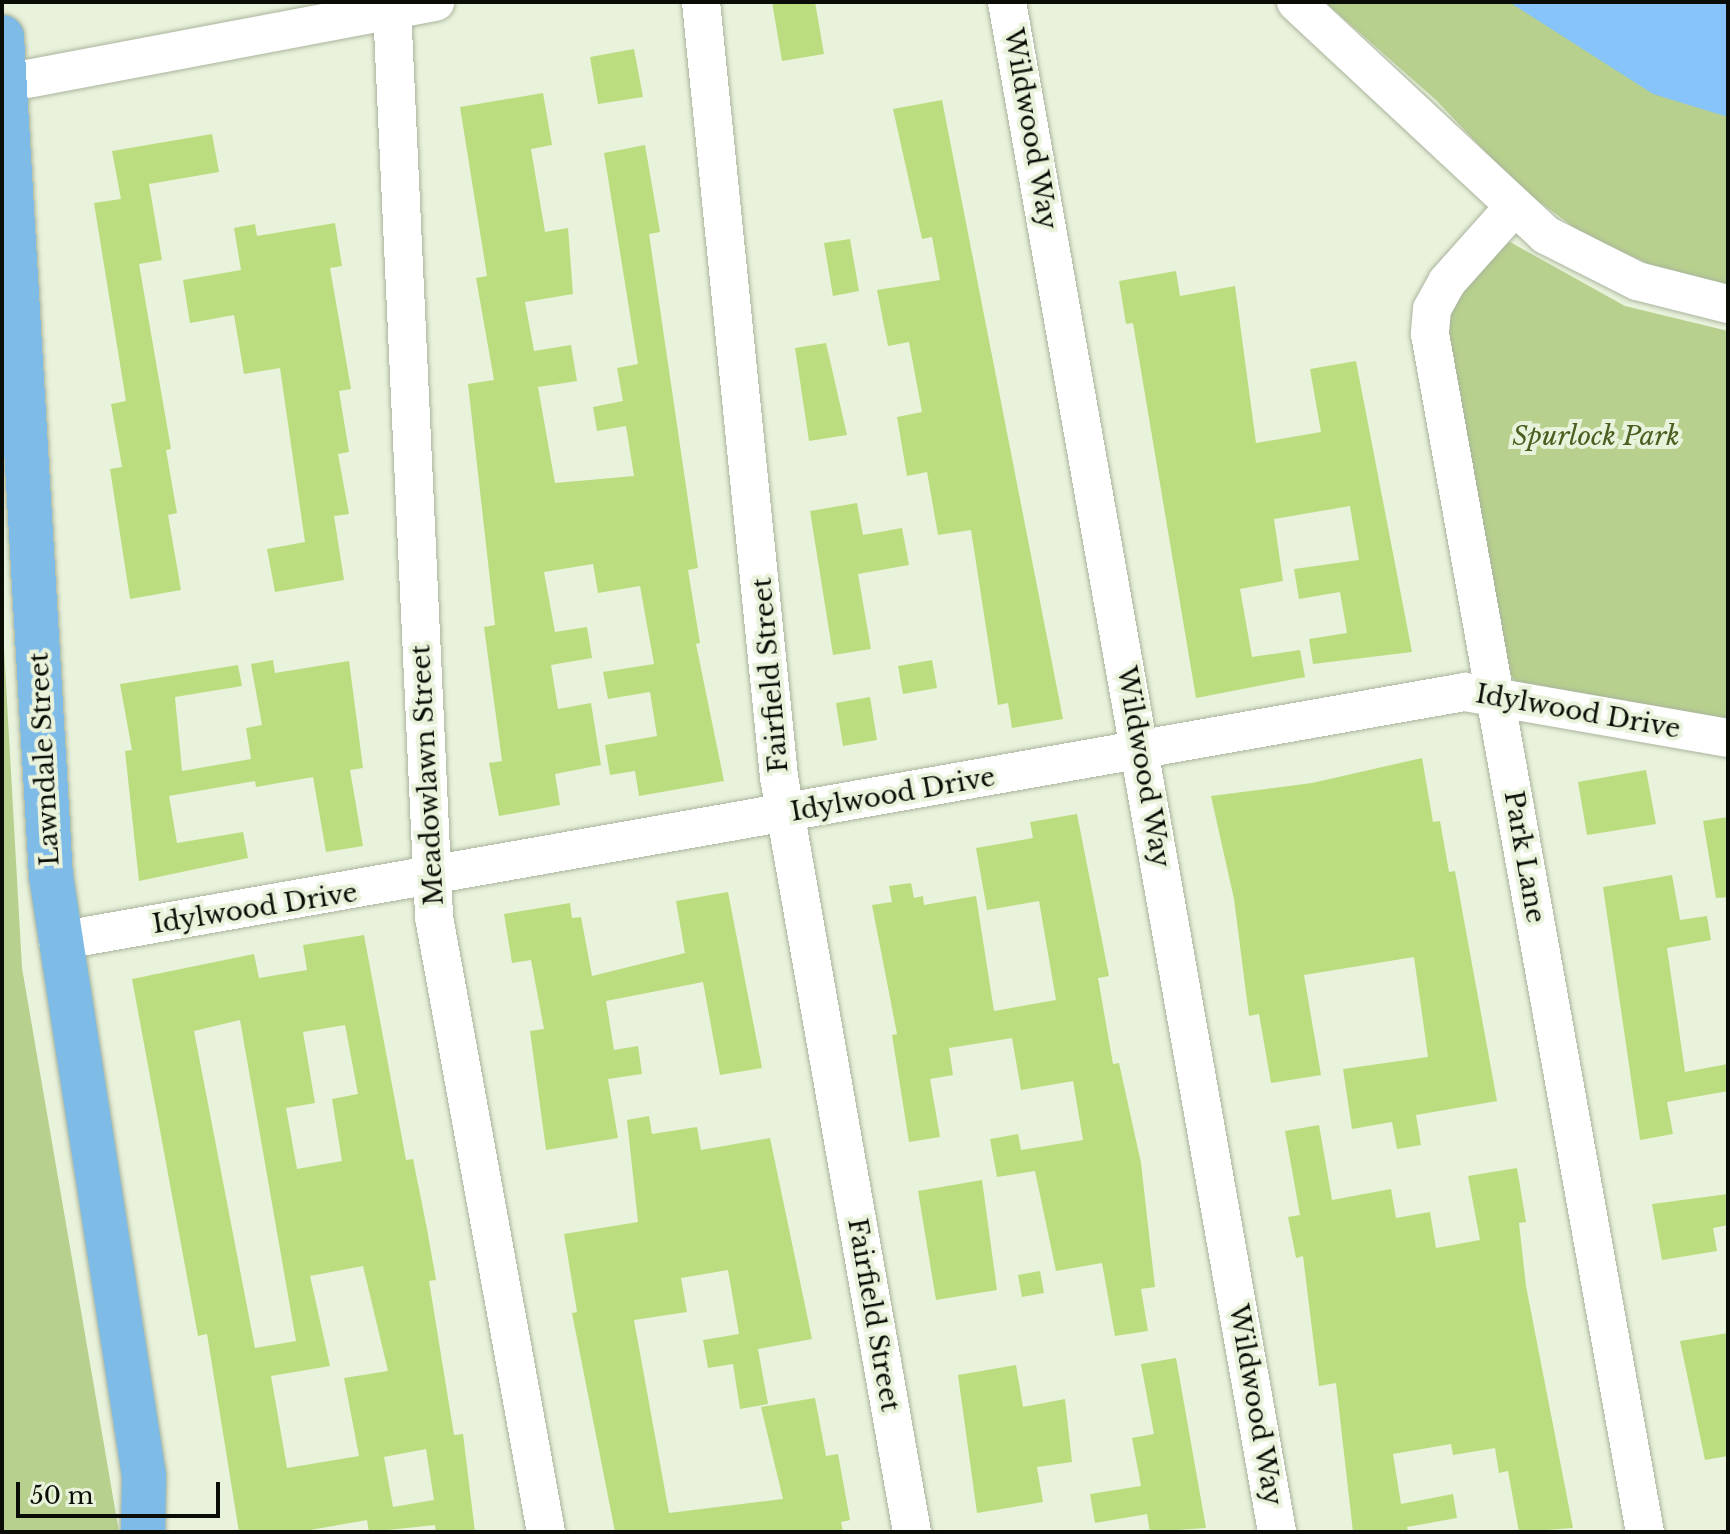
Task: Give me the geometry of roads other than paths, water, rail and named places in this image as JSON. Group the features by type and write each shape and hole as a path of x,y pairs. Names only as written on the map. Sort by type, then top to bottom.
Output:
{"main road":[{"name":"Lawndale Street","path":"2,37 58,941 144,1476 143,1532"},
{"name":"Lawndale Street","path":"144,1476 167,1532"}],"street":[{"path":"6,83 435,2"},
{"name":"Fairfield Street","path":"701,2 785,814 912,1532"},
{"name":"Wildwood Way","path":"1007,2 1277,1532"},
{"path":"1296,2 1512,209 1603,267 1728,304"},
{"name":"Meadowlawn Street","path":"392,8 432,879 546,1532"},
{"name":"Park Lane","path":"1512,209 1447,282 1432,309 1430,334 1645,1532"},
{"name":"Idylwood Drive","path":"58,941 432,879 1465,692 1728,738"}],"water":[{"path":"1509,2 1728,2 1728,117 1653,94"}],"park label":[{"name":"Spurlock Park","path":"1596,437"}]}
